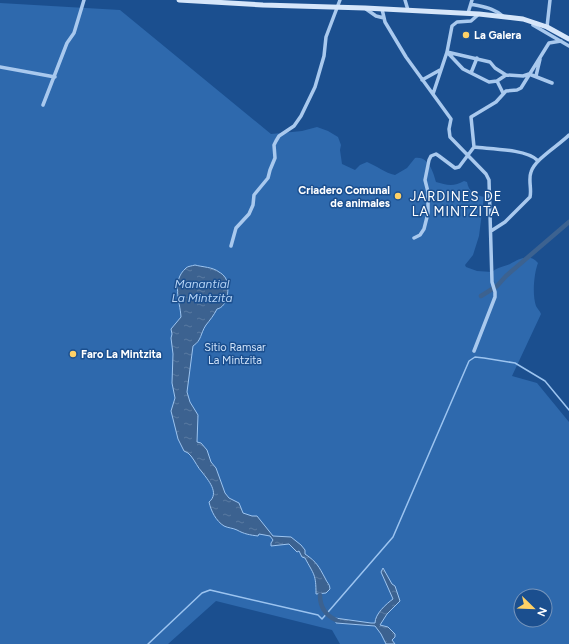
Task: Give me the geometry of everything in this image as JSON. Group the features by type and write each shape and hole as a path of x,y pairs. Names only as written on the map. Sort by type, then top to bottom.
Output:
{"main road":[{"path":"179,0 468,13 523,19 546,27 569,38"}],"street":[{"path":"43,105 67,43 74,33 84,0"},
{"path":"231,246 236,228 249,214 253,205 254,195 268,178 275,158 274,145 276,140 279,136 294,126 301,116 315,87 324,56 326,37 340,0"},
{"path":"405,0 408,10"},
{"path":"546,27 550,0"},
{"path":"468,13 471,2 499,12 504,17"},
{"path":"365,8 376,16 384,18"},
{"path":"382,9 384,18 406,57 451,119 449,129 450,137 486,174 489,180 489,222 491,231 490,256 495,297 474,351"},
{"path":"433,94 446,52 452,26 457,22 471,21 478,14"},
{"path":"523,19 569,46"},
{"path":"414,238 420,235 424,229 428,213 428,192 425,180 428,160 431,156 436,154 455,168 459,167 474,147 471,118 496,102 506,91 521,88 549,43 561,41"},
{"path":"446,52 490,62 495,68 506,75 523,76 529,74 552,82"},
{"path":"446,52 459,66 489,82 497,81 506,75"},
{"path":"536,76 540,56"},
{"path":"471,73 477,58"},
{"path":"0,67 55,77"},
{"path":"422,80 441,69"},
{"path":"497,81 503,93"},
{"path":"491,231 505,222 530,197 530,175 531,170 537,160 547,154 569,135"},
{"path":"474,147 516,152 534,156 537,160"}],"green space":[{"name":"Sitio Ramsar La Mintzita","path":"0,3 120,10 271,134 302,131 317,127 338,137 341,145 340,150 342,164 355,170 360,165 367,162 395,175 407,168 415,158 420,158 429,165 436,182 450,185 464,181 467,182 472,192 484,197 479,236 473,255 465,265 466,267 477,271 492,272 498,268 524,258 532,258 538,263 534,296 536,306 541,314 512,376 537,383 569,422 569,644 340,644 332,630 216,601 168,644 0,644"}],"water":[{"name":"Manantial La Mintzita","path":"195,265 214,269 221,273 225,278 228,287 224,305 217,309 204,328 198,341 193,346 187,392 190,402 198,415 197,442 201,443 207,450 211,462 216,468 225,493 229,498 239,503 243,513 257,516 273,536 291,537 301,545 305,550 305,554 317,565 329,585 330,589 326,593 316,594 316,582 311,568 299,551 297,552 289,544 271,546 273,540 270,536 247,534 224,526 216,519 209,502 213,495 212,487 191,456 184,451 178,439 171,411 175,398 172,383 173,354 171,329 181,317 178,285 181,273 189,266"},
{"path":"383,568 392,584 395,586 400,601 387,614 380,625 388,627 395,634 395,637 392,640 395,644 386,644 375,626 336,623 335,618 375,623 377,616 384,606 393,599 381,572"}],"waterway":[{"path":"481,296 497,286 506,276 569,222"},
{"path":"148,644 202,593 210,590 318,615 322,619 393,537 469,361 475,357 515,363 545,381 569,410"},
{"path":"320,595 324,610 329,616 336,620"}],"place":[{"name":"La Galera","path":"466,35"},
{"name":"Criadero Comunal de animales","path":"398,196"},
{"name":"Faro La Mintzita","path":"73,354"}],"district":[{"name":"JARDINES DE LA MINTZITA","path":"456,204"}]}
